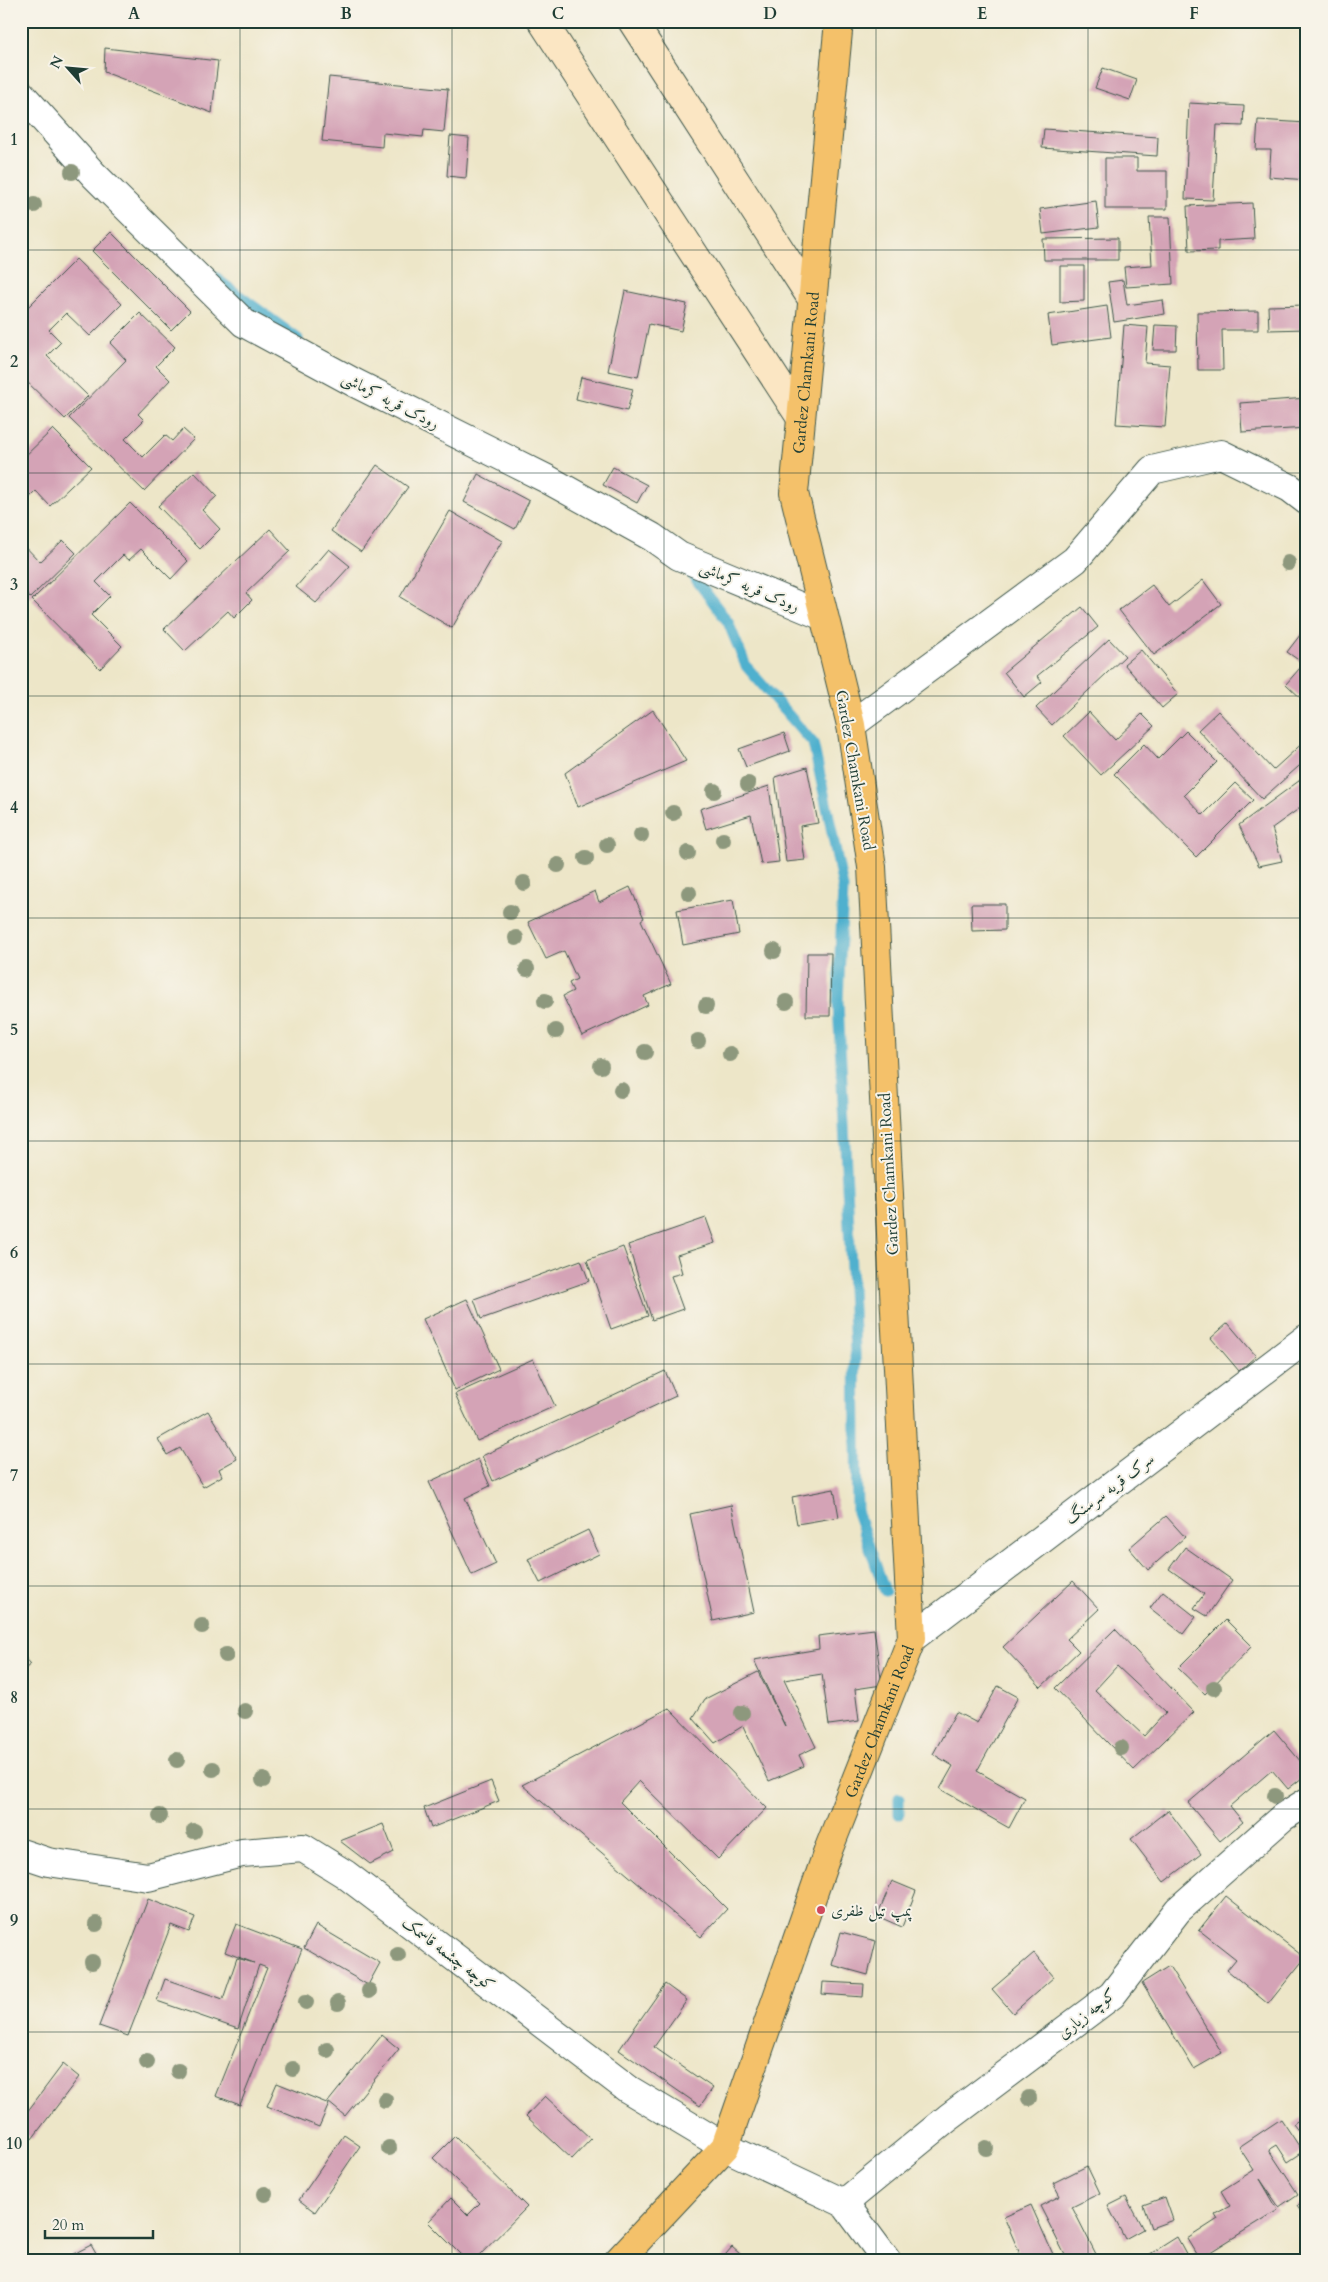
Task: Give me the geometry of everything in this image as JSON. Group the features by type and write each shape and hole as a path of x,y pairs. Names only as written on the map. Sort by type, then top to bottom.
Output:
{"highway":[{"name":"Gardez Chamkani Road","path":"618,2261 725,2147 829,1848 912,1638 872,867 851,726 794,493 839,21"}],"street":[{"path":"542,21 802,418"},
{"path":"632,21 812,299"},
{"name":"رودک قریه کرماشی","path":"21,94 94,175 244,323 355,383 547,479 652,536 679,556 823,616"},
{"path":"851,726 1075,560 1152,470 1221,454 1290,488 1307,500"},
{"name":"سرک قریه سرسنگ","path":"912,1638 1307,1338"},
{"name":"کوچه زیاری","path":"844,2203 948,2118 1112,1995 1178,1910 1283,1817 1307,1802"},
{"name":"کوچه چشمه قاسمک","path":"21,1854 48,1862 148,1877 242,1853 303,1848 345,1874 628,2089 725,2147 844,2203"},
{"path":"844,2203 887,2261"}],"building":[{"path":"105,48 218,61 212,113 104,72"},
{"path":"1103,68 1137,80 1130,100 1095,88"},
{"path":"329,77 448,89 444,132 424,130 423,137 383,133 382,147 322,141"},
{"path":"1189,103 1244,106 1243,126 1217,125 1213,200 1185,199"},
{"path":"1258,120 1307,123 1307,180 1269,177 1271,150 1256,150"},
{"path":"1044,129 1158,137 1157,156 1042,148"},
{"path":"450,136 469,138 466,178 447,176"},
{"path":"1105,158 1137,158 1137,171 1167,171 1167,209 1105,209"},
{"path":"1096,201 1099,227 1043,234 1040,209"},
{"path":"1252,203 1254,239 1218,241 1218,250 1189,251 1187,206"},
{"path":"1301,212 1307,212 1307,244 1303,244"},
{"path":"1149,217 1170,217 1173,284 1126,287 1124,267 1152,265"},
{"path":"111,232 190,311 171,330 92,251"},
{"path":"1118,238 1118,260 1044,260 1043,239"},
{"path":"76,259 122,304 90,336 66,313 49,330 61,342 47,356 88,396 65,419 21,376 21,314"},
{"path":"1060,266 1084,266 1084,301 1060,302"},
{"path":"1123,280 1127,305 1163,300 1165,314 1114,322 1108,282"},
{"path":"625,291 687,304 681,331 649,324 638,377 608,371"},
{"path":"1307,305 1307,329 1269,330 1268,306"},
{"path":"1107,306 1111,337 1052,345 1048,315"},
{"path":"1258,311 1258,330 1222,330 1223,370 1198,370 1197,312"},
{"path":"140,313 175,347 156,366 170,380 138,414 144,420 125,439 143,457 165,435 172,441 183,429 194,439 144,491 69,418 126,360 110,343"},
{"path":"1124,325 1148,327 1145,363 1170,365 1165,427 1116,424"},
{"path":"1155,325 1177,326 1176,350 1153,350"},
{"path":"581,377 633,389 627,411 576,399"},
{"path":"1307,398 1307,428 1242,432 1240,403"},
{"path":"53,429 91,467 50,506 36,491 21,506 21,460"},
{"path":"377,465 408,487 361,552 331,531"},
{"path":"613,467 647,485 637,503 603,485"},
{"path":"194,472 217,496 202,510 220,529 200,549 158,506"},
{"path":"478,474 529,501 515,529 464,502"},
{"path":"130,503 188,561 171,579 141,549 129,560 123,555 96,582 110,596 91,615 122,646 100,669 32,600"},
{"path":"450,511 502,541 452,628 400,597"},
{"path":"270,529 290,551 246,593 252,600 234,618 228,611 185,651 164,629"},
{"path":"63,540 76,553 30,598 21,589 21,542 40,562"},
{"path":"329,549 350,566 316,603 296,587"},
{"path":"1203,580 1221,604 1154,655 1119,610 1152,585 1169,607"},
{"path":"1082,607 1098,627 1037,676 1042,682 1024,697 1004,672"},
{"path":"1307,626 1307,666 1287,652"},
{"path":"1109,639 1125,656 1052,725 1036,708"},
{"path":"1141,650 1178,694 1162,708 1124,664"},
{"path":"1300,668 1307,675 1307,704 1286,684"},
{"path":"653,710 686,761 578,807 565,773"},
{"path":"1218,711 1273,770 1307,739 1307,759 1262,799 1198,730"},
{"path":"1089,712 1115,740 1142,714 1154,726 1101,775 1064,736"},
{"path":"1186,731 1217,762 1184,795 1203,815 1235,783 1253,800 1196,857 1114,774 1144,744 1158,759"},
{"path":"784,733 790,751 746,767 739,749"},
{"path":"807,767 818,823 800,826 805,860 786,862 775,777"},
{"path":"1307,775 1307,803 1272,828 1282,861 1259,866 1239,825"},
{"path":"769,786 779,862 761,864 751,815 706,829 700,809"},
{"path":"630,887 644,918 641,920 671,984 644,996 648,1005 582,1036 563,996 573,991 569,983 577,979 564,951 546,959 528,922 595,891 599,902"},
{"path":"733,900 739,934 683,945 677,910"},
{"path":"971,904 1005,904 1005,930 972,931"},
{"path":"807,953 831,953 830,1016 806,1016"},
{"path":"706,1218 715,1243 677,1255 682,1273 671,1276 683,1309 652,1320 628,1245"},
{"path":"623,1247 648,1316 611,1329 587,1260"},
{"path":"581,1260 589,1281 481,1319 474,1299"},
{"path":"467,1299 499,1369 455,1390 423,1319"},
{"path":"1228,1323 1256,1356 1239,1371 1211,1338"},
{"path":"533,1359 555,1406 477,1441 455,1394"},
{"path":"665,1371 676,1396 493,1481 482,1456"},
{"path":"208,1411 237,1459 219,1469 222,1476 203,1487 180,1448 167,1455 158,1439"},
{"path":"478,1459 490,1486 465,1498 496,1564 472,1575 429,1482"},
{"path":"834,1489 839,1517 797,1524 792,1497"},
{"path":"731,1505 754,1612 713,1621 690,1514"},
{"path":"1166,1516 1185,1537 1148,1570 1129,1548"},
{"path":"588,1530 599,1554 540,1583 528,1559"},
{"path":"1185,1547 1232,1580 1207,1616 1194,1608 1204,1594 1169,1569"},
{"path":"1073,1581 1099,1609 1067,1639 1079,1651 1041,1687 1003,1647"},
{"path":"1163,1591 1196,1617 1183,1634 1150,1608"},
{"path":"1226,1620 1252,1646 1205,1694 1178,1668"},
{"path":"874,1629 882,1685 855,1689 859,1721 829,1725 822,1674 784,1680 816,1747 799,1755 804,1766 769,1781 743,1726 715,1743 693,1718 705,1699 758,1672 785,1726 754,1660 819,1649 818,1636"},
{"path":"1115,1629 1194,1712 1134,1770 1055,1688","holes":["1117,1666 1166,1712 1144,1736 1095,1690"]},
{"path":"21,1653 31,1664 21,1672"},
{"path":"998,1686 1018,1697 977,1771 1025,1798 1009,1828 940,1789 953,1766 933,1754 956,1712 977,1723"},
{"path":"669,1708 767,1808 718,1859 639,1781 620,1802 727,1909 701,1937 522,1785"},
{"path":"1274,1730 1307,1769 1307,1774 1288,1789 1272,1770 1230,1806 1243,1822 1220,1841 1188,1803"},
{"path":"491,1781 499,1801 431,1828 424,1808"},
{"path":"1168,1810 1201,1854 1164,1882 1131,1839"},
{"path":"383,1824 394,1852 370,1864 340,1841"},
{"path":"892,1881 916,1891 902,1927 877,1916"},
{"path":"1226,1896 1305,1958 1268,2004 1227,1970 1236,1959 1199,1930"},
{"path":"148,1899 195,1917 189,1932 171,1925 128,2036 99,2026"},
{"path":"236,1924 302,1949 240,2105 216,2096 267,1968 259,1965 238,2029 157,2001 165,1979 223,1999 237,1958 254,1963 225,1952"},
{"path":"316,1925 380,1963 368,1985 304,1948"},
{"path":"841,1932 876,1941 868,1975 832,1965"},
{"path":"1034,1953 1054,1977 1013,2013 992,1989"},
{"path":"1169,1966 1222,2053 1194,2069 1142,1983"},
{"path":"823,1982 864,1984 863,1997 822,1994"},
{"path":"665,1984 687,2000 654,2047 713,2088 700,2106 619,2050"},
{"path":"382,2035 399,2049 345,2116 328,2102"},
{"path":"63,2064 79,2077 32,2139 21,2131 21,2120"},
{"path":"277,2083 329,2104 319,2127 267,2106"},
{"path":"545,2096 591,2139 572,2159 526,2116"},
{"path":"1307,2114 1307,2142 1293,2124"},
{"path":"1281,2119 1303,2152 1288,2162 1277,2145 1269,2150 1298,2194 1279,2207 1260,2179 1278,2210 1199,2259 1187,2239 1218,2219 1215,2214 1230,2206 1221,2191 1254,2170 1239,2147"},
{"path":"344,2135 360,2146 315,2212 299,2200"},
{"path":"455,2136 527,2207 474,2261 467,2261 428,2222 451,2198 468,2215 480,2203 433,2158"},
{"path":"1087,2166 1100,2193 1072,2207 1098,2258 1092,2261 1068,2261 1040,2206 1060,2196 1053,2183"},
{"path":"1126,2197 1143,2229 1125,2239 1108,2206"},
{"path":"1165,2197 1173,2220 1151,2228 1143,2205"},
{"path":"1307,2201 1307,2221 1297,2206"},
{"path":"1031,2205 1056,2261 1023,2261 1004,2217"},
{"path":"1177,2237 1190,2261 1139,2261"},
{"path":"91,2245 99,2259 97,2261 60,2261"},
{"path":"732,2247 748,2261 720,2261"},
{"path":"967,2253 979,2261 961,2261"}],"waterway":[{"path":"210,274 298,339"},
{"path":"686,566 728,622 746,666 813,743 843,888 838,1002 855,1350 857,1512 885,1591"},
{"path":"899,1798 899,1814"}],"place":[{"name":"پمپ تیل ظفری","path":"821,1910"}]}
